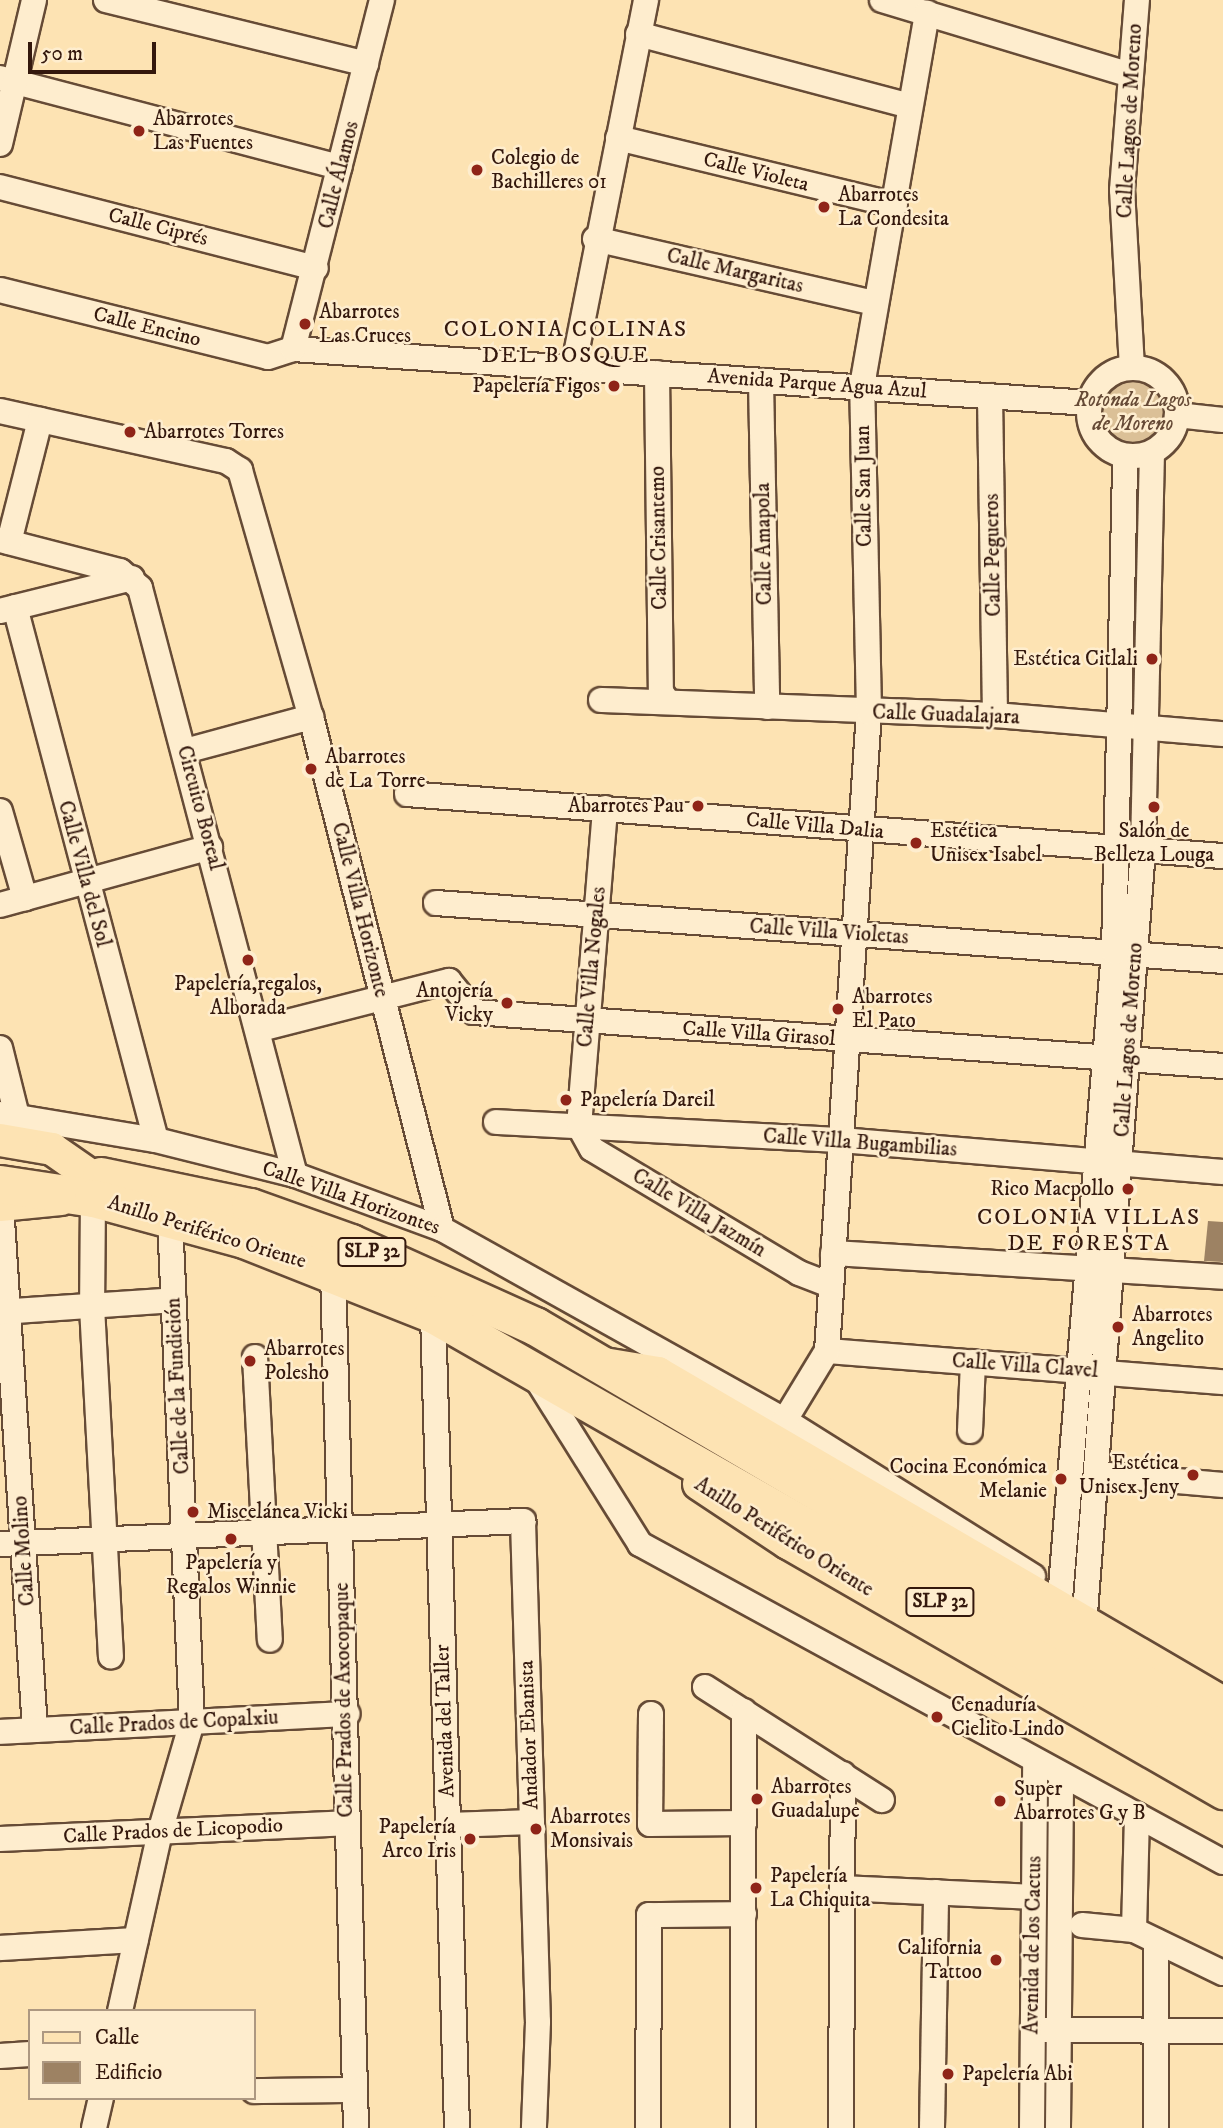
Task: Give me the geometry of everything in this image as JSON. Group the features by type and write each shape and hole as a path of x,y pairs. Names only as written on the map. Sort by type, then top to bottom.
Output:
{"highway":[{"name":"Anillo Periférico Oriente","path":"0,1159 333,1272 433,1314 575,1391 1223,1765"},
{"name":"Anillo Periférico Oriente","path":"0,1184 71,1185 250,1207 351,1243 536,1326 1223,1730"},
{"path":"918,1552 966,1557"}],"main road":[{"name":"Anillo Periférico Oriente","path":"0,1205 31,1206 71,1185 52,1149 6,1123"},
{"name":"Anillo Periférico Oriente","path":"603,1364 658,1373 779,1429 966,1557 1223,1703"},
{"name":"Anillo Periférico Oriente","path":"575,1391 603,1419 788,1543 1223,1793"}],"street":[{"path":"0,144 7,79 34,0"},
{"path":"106,0 366,64"},
{"name":"Calle Álamos","path":"293,349 316,268 382,0"},
{"path":"574,364 595,239 646,0"},
{"path":"882,0 1130,75"},
{"name":"Calle Lagos de Moreno","path":"1132,368 1122,190 1137,0"},
{"name":"Calle San Juan","path":"827,1351 869,712 862,386 874,303 895,205 927,13"},
{"path":"638,33 910,106"},
{"path":"7,79 340,167"},
{"name":"Calle Violeta","path":"618,138 895,205"},
{"name":"Calle Ciprés","path":"0,187 316,268"},
{"name":"Calle Margaritas","path":"595,239 874,303"},
{"name":"Calle Encino","path":"0,290 268,357 293,349"},
{"name":"Avenida Parque Agua Azul","path":"293,349 574,364 761,381 1090,402"},
{"path":"1132,368 1146,369 1170,387 1177,415 1170,437 1152,453 1125,456 1111,451 1093,430 1090,402 1105,378 1132,368"},
{"name":"Calle Crisantemo","path":"657,373 661,692 668,702"},
{"name":"Calle Amapola","path":"761,381 767,708"},
{"name":"Calle Pegueros","path":"990,396 995,715"},
{"path":"0,411 40,419 4,541 132,579"},
{"path":"1177,415 1223,420"},
{"name":"Calle Villa Horizonte","path":"40,419 226,461 240,470 311,717 442,1229"},
{"name":"Calle Lagos de Moreno","path":"1072,1618 1079,1370 1099,1267 1131,847 1148,726 1152,453"},
{"name":"Calle Lagos de Moreno","path":"1125,456 1122,726 1131,847"},
{"path":"8,609 132,579"},
{"name":"Circuito Boreal","path":"132,579 141,588 260,1029 295,1175"},
{"name":"Calle Villa del Sol","path":"8,609 156,1140"},
{"name":"Calle Guadalajara","path":"601,700 995,715 1223,734"},
{"path":"185,751 311,717"},
{"name":"Calle Villa Dalia","path":"407,794 1223,856"},
{"name":"Calle Villa Nogales","path":"579,1126 605,808"},
{"path":"0,811 24,898"},
{"path":"0,905 210,848"},
{"name":"Calle Villa Violetas","path":"436,903 1223,961"},
{"name":"Calle Villa Girasol","path":"383,999 449,981 474,1012 587,1023 1223,1066"},
{"path":"260,1029 383,999"},
{"path":"0,1048 6,1123"},
{"name":"Calle Villa Bugambilias","path":"496,1122 841,1140 1223,1172"},
{"name":"Calle Villa Horizontes","path":"6,1123 156,1140 295,1175 442,1229 1038,1579 1072,1618"},
{"name":"Calle Villa Jazmín","path":"579,1126 592,1149 799,1273 831,1285"},
{"path":"71,1185 92,1307 111,1656"},
{"name":"Calle Molino","path":"0,1205 12,1543 36,1730"},
{"name":"Calle de la Fundición","path":"120,2009 160,1832 192,1722 170,1218"},
{"path":"833,1253 1099,1267 1223,1277"},
{"name":"Calle Lagos de Moreno","path":"1072,1618 1098,1474 1104,1373 1099,1267"},
{"name":"Calle Prados de Axocopaque","path":"333,1272 348,1714 346,1823 356,2128"},
{"path":"4,1312 174,1300"},
{"name":"Avenida del Taller","path":"433,1314 457,2128"},
{"path":"779,1429 827,1351"},
{"name":"Calle Villa Clavel","path":"827,1351 1223,1382"},
{"path":"255,1357 262,1531 270,1640"},
{"name":"Anillo Periférico Oriente","path":"524,1362 560,1411 640,1544 1061,1778 1137,1815 1223,1862"},
{"path":"970,1431 973,1362"},
{"path":"1098,1474 1223,1485"},
{"name":"Andador Ebanista","path":"439,1521 512,1518 523,1521 538,2022 534,2128"},
{"path":"12,1543 439,1521"},
{"path":"705,1687 882,1800"},
{"path":"743,2128 744,1711"},
{"name":"Calle Prados de Copalxiu","path":"0,1732 348,1714"},
{"path":"651,1714 650,1824 744,1824"},
{"name":"Avenida de los Cactus","path":"1032,2128 1035,1763"},
{"path":"841,2128 843,1774"},
{"name":"Avenida de los Cactus","path":"1058,2128 1061,1778"},
{"path":"1135,1930 1137,1815"},
{"path":"448,1825 532,1822"},
{"name":"Calle Prados de Licopodio","path":"0,1839 346,1823"},
{"path":"842,1888 1034,1897"},
{"path":"932,2128 936,1892"},
{"path":"648,2128 649,1915 744,1914"},
{"path":"1082,1925 1135,1930 1223,1973"},
{"path":"0,1948 136,1940"},
{"path":"1156,1941 1156,2128"},
{"path":"1032,2030 1223,2031"},
{"path":"0,2056 28,2054"},
{"path":"256,2091 355,2090"},
{"path":"94,2128 101,2100"}],"green space":[{"name":"Rotonda Lagos de Moreno","path":"1133,379 1146,382 1156,389 1163,399 1166,412 1163,425 1156,435 1146,442 1133,445 1120,442 1110,435 1103,425 1100,412 1103,399 1110,389 1120,382"}],"building":[{"path":"1208,1221 1223,1222 1223,1262 1204,1261"}],"place":[{"name":"Abarrotes Las Fuentes","path":"139,131"},
{"name":"Colegio de Bachilleres 01","path":"477,170"},
{"name":"Abarrotes La Condesita","path":"824,207"},
{"name":"Abarrotes Las Cruces","path":"305,324"},
{"name":"Papelería Figos","path":"614,386"},
{"name":"Abarrotes Torres","path":"130,432"},
{"name":"Estética Citlali","path":"1152,659"},
{"name":"Abarrotes de La Torre","path":"311,769"},
{"name":"Abarrotes Pau","path":"698,806"},
{"name":"Salón de Belleza Louga","path":"1154,807"},
{"name":"Estética Unisex Isabel","path":"916,843"},
{"name":"Papelería,regalos, Alborada","path":"248,960"},
{"name":"Antojería Vicky","path":"507,1003"},
{"name":"Abarrotes El Pato","path":"838,1009"},
{"name":"Papelería Dareil","path":"566,1100"},
{"name":"Rico Macpollo","path":"1128,1189"},
{"name":"Abarrotes Angelito","path":"1118,1327"},
{"name":"Abarrotes Polesho","path":"250,1361"},
{"name":"Estética Unisex Jeny","path":"1193,1475"},
{"name":"Cocina Económica Melanie","path":"1061,1479"},
{"name":"Miscelánea Vicki","path":"193,1512"},
{"name":"Papelería y Regalos Winnie","path":"231,1539"},
{"name":"Cenaduría Cielito Lindo","path":"937,1717"},
{"name":"Abarrotes Guadalupe","path":"757,1799"},
{"name":"Super Abarrotes G y B","path":"1000,1801"},
{"name":"Abarrotes Monsivais","path":"536,1829"},
{"name":"Papelería Arco Iris","path":"470,1839"},
{"name":"Papelería La Chiquita","path":"756,1888"},
{"name":"California Tattoo","path":"996,1960"},
{"name":"Papelería Abi","path":"948,2074"}],"district":[{"name":"COLONIA COLINAS DEL BOSQUE","path":"566,343"},
{"name":"COLONIA VILLAS DE FORESTA","path":"1089,1231"}]}
